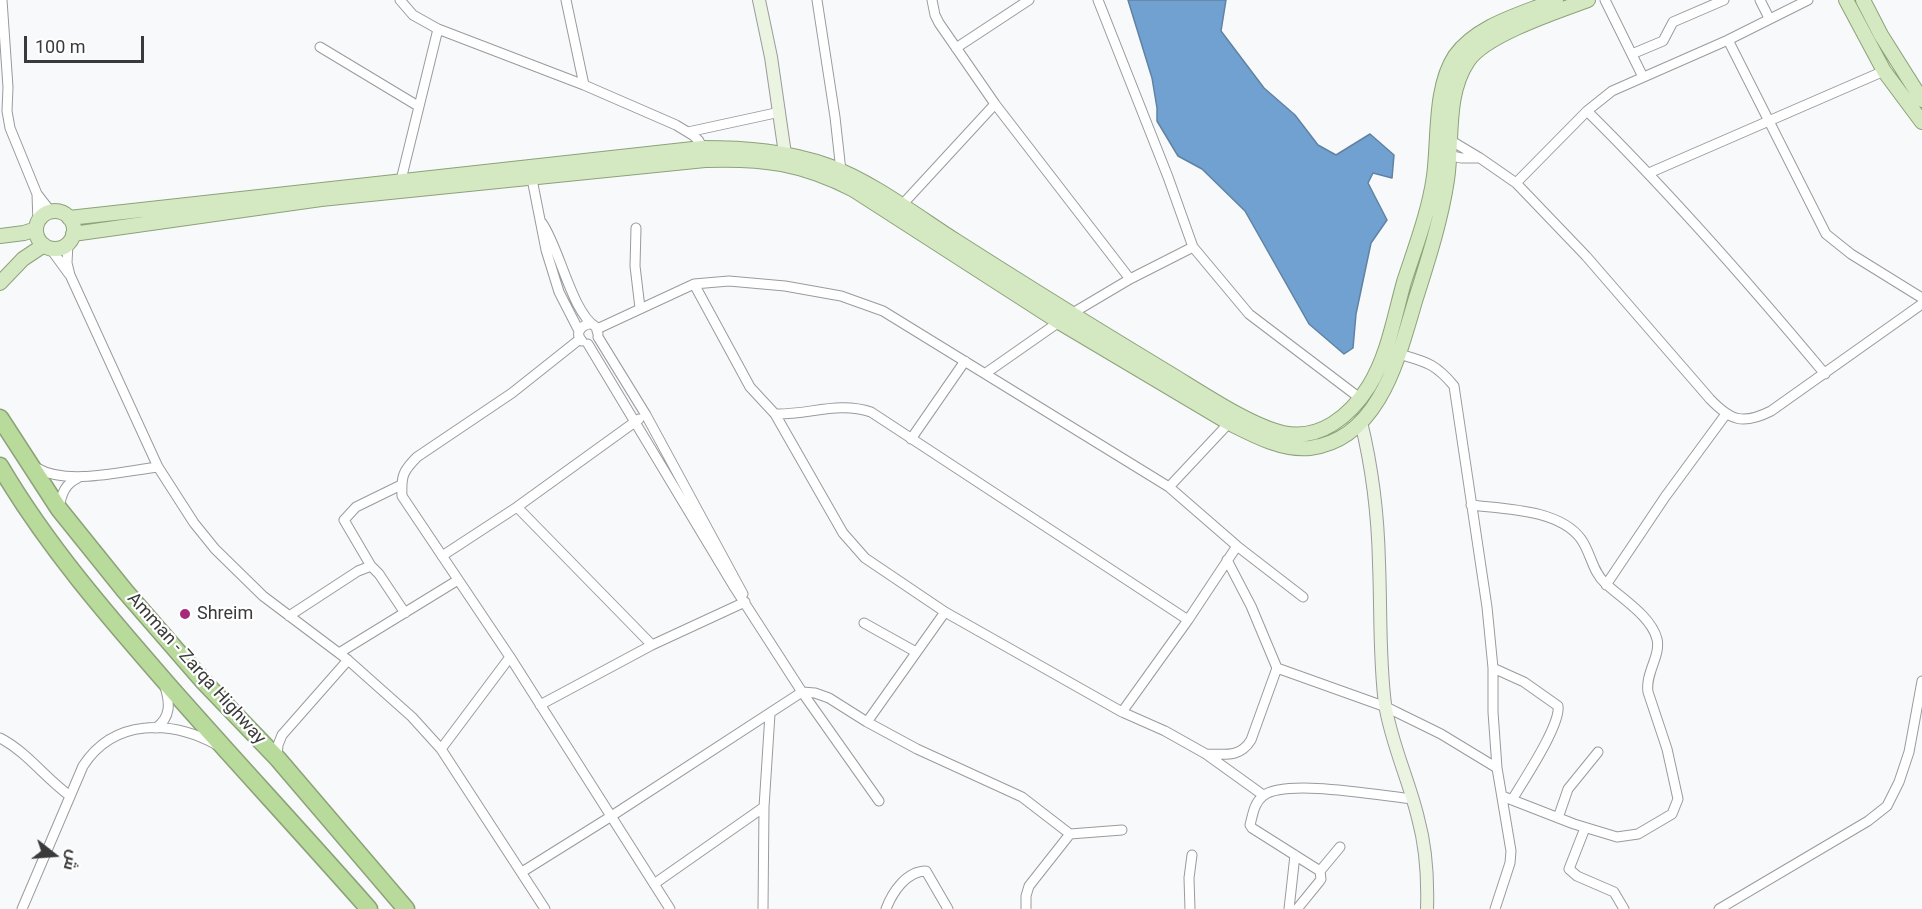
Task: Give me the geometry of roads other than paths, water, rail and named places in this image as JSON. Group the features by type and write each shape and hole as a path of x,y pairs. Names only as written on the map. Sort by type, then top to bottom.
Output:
{"highway":[{"name":"Amman - Zarqa Highway","path":"0,418 58,509 197,673 278,759 406,909"},
{"name":"Amman - Zarqa Highway","path":"0,466 45,534 97,604 369,909"}],"main road":[{"path":"1206,402 1229,423 1258,438 1296,448 1323,445 1346,434 1360,422 1383,391 1399,354 1434,237 1447,179 1443,154 1442,89 1449,68 1456,55 1490,28 1556,0"},
{"path":"1444,139 1459,76 1472,56 1486,44 1524,24 1588,0"},
{"path":"1846,0 1884,71 1922,122"},
{"path":"1863,0 1881,35 1922,100"},
{"path":"37,226 39,240 47,247 57,249 71,239 321,199 530,172 704,154 735,148 785,154 841,171 901,206 1065,318"},
{"path":"704,154 774,162 809,169 831,178 1206,402 1268,428 1299,435 1316,432 1333,424 1361,399 1372,381 1386,349 1443,154"},
{"path":"69,218 401,180 530,172"},
{"path":"0,236 18,234 37,226 45,214 58,211 69,218 74,228 71,239"},
{"path":"2,280 23,259 47,247"}],"street":[{"path":"2,0 8,87 4,110 37,194 51,212"},
{"path":"400,0 413,15 438,29 584,85 676,125 699,141 704,154"},
{"path":"566,0 584,85"},
{"path":"759,0 780,112 785,154"},
{"path":"817,0 841,171"},
{"path":"932,0 934,15 995,104 1130,279"},
{"path":"956,48 1029,0"},
{"path":"1098,0 1193,247 1249,314 1361,399"},
{"path":"1605,0 1644,76"},
{"path":"1632,54 1663,41 1673,22 1724,0"},
{"path":"1760,0 1769,18"},
{"path":"1516,183 1587,111 1612,91 1728,40 1808,0"},
{"path":"401,180 438,29"},
{"path":"1728,40 1826,234 1851,254 1922,298"},
{"path":"321,47 418,106"},
{"path":"1649,173 1884,71"},
{"path":"901,206 995,104"},
{"path":"1587,111 1649,173 1785,325 1825,374"},
{"path":"688,132 780,112"},
{"path":"1444,139 1480,158 1516,183 1586,256 1710,399 1726,414 1743,420 1760,417 1825,374 1922,304"},
{"path":"1443,154 1461,158 1480,158"},
{"path":"530,172 542,223 544,244 559,292 582,338 636,422 733,585 802,692 879,801"},
{"path":"37,194 37,226"},
{"path":"542,223 553,241 571,288 646,414 740,586 745,602"},
{"path":"636,228 635,266 640,308"},
{"path":"71,239 67,262 70,275 158,467 181,505 215,549 263,596 348,660 412,717 441,749 545,909"},
{"path":"47,247 70,275"},
{"path":"986,373 1065,318 1130,279 1193,247"},
{"path":"582,338 582,327 595,330 694,284 729,281 785,286 841,296 883,311 1169,487 1237,546 1303,597"},
{"path":"694,284 750,387 775,414 843,533 865,558 945,612 1122,712 1165,731 1206,754 1263,795"},
{"path":"582,338 593,343 595,330"},
{"path":"582,338 512,393 417,457 401,478 402,496 510,657 670,909"},
{"path":"1399,354 1433,365 1454,386 1484,586 1493,668 1497,768 1507,798 1510,863 1495,909"},
{"path":"911,440 964,361"},
{"path":"775,414 792,414 846,406 871,412 1188,620"},
{"path":"442,556 517,507 646,414"},
{"path":"1606,585 1665,497 1726,414"},
{"path":"1360,422 1365,443 1377,536 1382,671 1386,707 1397,752 1419,821 1425,860 1427,909"},
{"path":"1169,487 1229,423"},
{"path":"1346,434 1365,443"},
{"path":"26,461 47,474 66,477 158,467"},
{"path":"58,509 62,493 67,486 81,476"},
{"path":"401,485 356,507 344,520 371,566 405,613"},
{"path":"1471,505 1533,513 1558,521 1580,538 1599,578 1647,621 1657,641 1658,649 1647,683 1667,749 1678,799 1672,814 1638,834 1617,837 1585,828 1507,798"},
{"path":"517,507 652,645"},
{"path":"1122,712 1188,620 1237,546"},
{"path":"1206,754 1236,753 1246,749 1277,668 1251,606 1227,560"},
{"path":"289,616 358,571 371,566"},
{"path":"339,653 458,580"},
{"path":"540,705 652,645 745,602"},
{"path":"867,722 945,612"},
{"path":"864,623 916,652"},
{"path":"441,749 510,657"},
{"path":"278,759 278,745 282,735 348,660"},
{"path":"1277,668 1386,707 1448,737 1497,768"},
{"path":"1493,668 1513,676 1536,690 1554,702 1559,712 1554,726 1507,798"},
{"path":"156,728 164,721 168,712 168,701 162,678"},
{"path":"1719,909 1868,821 1887,806 1899,782 1909,752 1922,681"},
{"path":"522,872 802,692 815,693 829,698 867,722 949,765 1022,797 1071,834 1122,830"},
{"path":"763,909 764,807 770,714"},
{"path":"22,909 83,765 98,746 125,731 156,728 200,737 227,752"},
{"path":"261,742 271,741 282,735"},
{"path":"0,738 21,752 57,786 70,795"},
{"path":"1558,818 1568,789 1598,752"},
{"path":"1320,871 1252,828 1250,825 1256,803 1263,795 1275,790 1293,788 1413,799"},
{"path":"654,885 764,807"},
{"path":"1585,828 1569,869 1577,876 1614,892 1624,909"},
{"path":"1026,909 1029,886 1071,834"},
{"path":"1298,909 1321,879 1320,871 1340,847"},
{"path":"1191,909 1189,878 1192,855"},
{"path":"1289,909 1295,855"},
{"path":"886,909 899,885 915,873 926,871 948,909"}],"water":[{"path":"1128,0 1226,0 1221,31 1264,88 1295,115 1318,145 1336,155 1370,134 1394,155 1392,178 1373,173 1368,183 1387,220 1371,243 1356,314 1353,348 1344,354 1309,324 1245,211 1202,169 1178,156 1157,121 1152,78"}],"place":[{"name":"Shreim","path":"185,614"}]}
